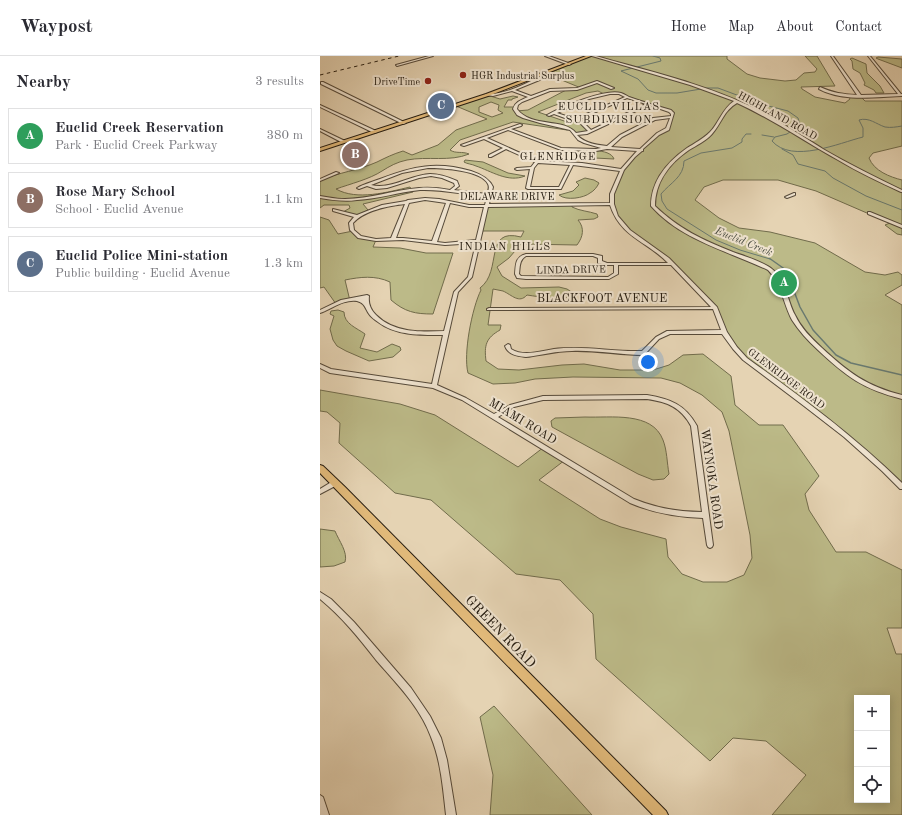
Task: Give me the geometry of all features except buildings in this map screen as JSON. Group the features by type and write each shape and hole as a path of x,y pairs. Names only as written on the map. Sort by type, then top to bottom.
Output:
{"main road":[{"path":"320,150 487,95 589,56"},
{"name":"GREEN ROAD","path":"320,468 662,815"}],"street":[{"path":"396,65 432,56"},
{"path":"546,56 570,64"},
{"name":"HIGHLAND ROAD","path":"593,56 715,92 737,101 869,176 902,191"},
{"path":"832,56 859,95"},
{"path":"869,56 901,95"},
{"path":"487,95 494,96 511,90 542,77 540,75"},
{"path":"321,83 328,81"},
{"path":"612,88 597,82 578,89 550,90 521,101 516,105 515,109 517,113 532,120 568,128 582,140 609,147 642,150"},
{"path":"321,83 404,123"},
{"path":"820,88 834,94 901,95"},
{"path":"511,90 530,97"},
{"path":"549,115 597,95 613,93 670,111 673,114 668,129 658,134 622,170 612,194 612,204"},
{"path":"576,120 626,96"},
{"path":"737,101 726,109 712,132 673,161 666,169 655,187 653,206 675,225 694,236 770,269 777,275 781,282 792,317 810,340 851,377 886,394 902,397"},
{"path":"575,134 590,131 648,104"},
{"path":"320,106 375,132"},
{"path":"555,113 576,120 585,125 590,131"},
{"path":"509,130 561,149 596,150 609,147 621,136 654,119 672,117"},
{"path":"463,145 520,125"},
{"path":"320,130 344,142"},
{"path":"485,138 537,162 572,164 622,170"},
{"path":"490,156 506,148"},
{"path":"537,162 532,168 528,188 560,188 572,164"},
{"path":"359,188 410,169 437,166 465,171 486,180 491,187 470,277 456,292 434,386"},
{"path":"517,168 532,168"},
{"path":"320,180 337,173"},
{"path":"366,185 375,188 384,188 412,178 433,176 443,177 456,182 457,186 451,191"},
{"path":"320,197 336,200 353,200 420,189 436,189 489,195"},
{"path":"787,197 794,194"},
{"name":"DELAWARE DRIVE","path":"357,216 373,209 408,201 432,199 469,206 612,204"},
{"path":"393,239 408,201"},
{"path":"434,243 448,203"},
{"name":"GLENRIDGE ROAD","path":"612,204 616,216 628,231 658,252 672,264 715,308 724,332 745,359 848,437 865,451 902,487"},
{"path":"334,210 357,216 353,220 351,227 360,237 376,240 393,239 456,244 478,241"},
{"path":"869,213 902,227"},
{"name":"LINDA DRIVE","path":"530,255 594,255 600,257 600,262 602,264 616,265 616,274 609,278 526,278 519,277 517,274 521,257 530,255"},
{"path":"616,265 672,264"},
{"path":"320,312 329,306 352,300 366,303 368,310 377,319 390,327 419,333 446,333"},
{"name":"BLACKFOOT AVENUE","path":"489,309 715,308"},
{"path":"508,346 509,350 513,354 523,355 573,349 618,353 643,353 657,338 662,334 669,332 724,332"},
{"name":"MIAMI ROAD","path":"320,366 338,372 434,386 454,394 494,417 632,501 662,512 686,515 706,515"},
{"name":"WAYNOKA ROAD","path":"494,417 512,406 535,399 647,397 673,403 690,417 694,426 710,545"},
{"path":"320,492 335,484"},
{"path":"320,595 346,618 386,665 414,699 432,728 442,761 451,815"},
{"path":"320,800 324,815"}],"shaded area":[{"path":"589,56 727,56 727,59 747,74 760,78 785,81 796,80 804,73 815,72 817,69 805,56 817,56 835,86 801,87 815,97 845,103 850,99 848,95 859,95 865,101 902,101 902,146 873,153 869,158 871,163 878,170 902,180 902,235 897,234 885,225 890,223 816,191 778,180 723,180 704,187 695,200 719,218 739,228 770,232 815,243 865,272 885,275 898,272 902,275 902,285 885,295 902,305 902,488 865,451 745,359 729,340 716,309 667,259 635,236 616,216 612,194 617,180 628,163 658,134 667,131 673,114 670,111 618,93 604,94 598,91 586,93 538,112 570,123 577,121 590,131 575,134 571,129 567,130 513,122 460,140 450,150 469,154 454,158 415,159 403,161 394,164 377,174 336,189 344,193 363,195 382,193 410,187 413,192 363,204 368,210 357,216 343,212 350,208 349,205 324,205 320,208 320,180 370,165 403,151 412,155 438,145 456,130 487,119 456,106 487,95 500,99 513,96 518,97 508,100 504,107 515,107 516,111 528,110 568,89 581,88 547,74","holes":["491,102 499,105 498,110 503,113 492,117 479,112 479,107"]},
{"path":"852,58 866,64 867,73 880,86 884,93 876,93 874,90 864,85 865,83 860,73 853,69 852,61 850,59"},
{"path":"876,58 902,59 902,68"},
{"path":"597,151 609,154 614,159 576,157 590,155"},
{"path":"465,160 483,162 508,173 525,176 519,178 506,177 465,163"},
{"path":"585,178 599,183 595,189 587,195 575,198 566,198 559,195 573,191 579,185 576,182"},
{"path":"572,205 572,207 597,214 598,217 594,219 578,220 582,226 582,232 581,239 577,245 521,244 509,258 497,267 502,276 521,288 559,287 567,289 576,295 559,298 527,295 524,298 518,299 503,291 493,289 488,325 501,325 500,330 487,342 485,351 486,361 498,369 519,370 584,364 620,370 653,370 669,365 683,355 703,354 731,376 735,405 759,425 783,425 819,476 805,494 809,510 836,552 866,552 902,570 902,628 887,628 896,654 902,654 902,815 772,815 806,775 766,741 733,738 710,761 596,659 593,614 560,580 516,574 431,500 395,493 339,443 340,423 327,412 320,411 320,390 400,404 435,415 518,467 544,447 565,460 539,480 600,519 621,527 666,539 668,557 682,574 703,582 727,582 744,575 752,558 750,535 729,431 722,412 702,395 680,383 661,378 573,377 535,379 515,383 493,384 468,373 467,355 469,331 474,308 481,290 480,288 487,281 491,271 497,244 502,238 509,236 521,237 524,231 481,231 487,206"},
{"path":"320,217 329,220 338,234 353,231 360,237 376,240 373,247 400,248 426,253 453,253 433,314 415,313 401,307 391,300 390,282 379,278 362,277 345,280 350,301 336,304 324,287 320,288"},
{"path":"338,310 344,312 346,320 365,334 360,348 377,352 392,344 400,347 401,350 393,357 369,361 337,346 333,340 330,329 334,316 330,314 331,311"},
{"path":"555,418 630,418 650,424 658,431 663,440 669,474 664,479 653,480 638,474 552,427 551,421"},
{"path":"320,529 335,531 344,550 346,558 345,562 334,566 320,567"},
{"path":"494,706 592,815 490,815 493,775 480,717"}],"waterway":[{"name":"Euclid Creek","path":"653,56 660,58 661,61 621,71 638,79 648,90 656,93 677,93 707,88 718,88 761,104 788,111 798,118 800,125 787,134 775,137 772,141 781,148 791,151 816,150 863,137 863,128 859,120 863,119 885,127 902,126"},
{"name":"Euclid Creek","path":"751,134 746,134 742,139 742,142 732,148 701,153 684,161 682,171 679,176 661,194 662,201 667,209 716,240 740,250 770,259"},
{"name":"Euclid Creek","path":"762,135 774,137"},
{"path":"782,149 793,155 798,164 825,171 833,178 866,196 902,210"},
{"name":"Euclid Creek","path":"769,258 786,270 800,307 813,330 836,355 851,363 902,375"}],"railway":[{"path":"320,75 399,56"}],"place":[{"name":"HGR Industrial Surplus","path":"463,75"},
{"name":"DriveTime","path":"428,81"},
{"name":"Euclid Police Mini-station","path":"441,106"},
{"name":"Rose Mary School","path":"355,155"},
{"name":"Euclid Creek Reservation","path":"784,283"}],"district":[{"name":"EUCLID VILLAS SUBDIVISION","path":"609,112"},
{"name":"GLENRIDGE","path":"558,156"},
{"name":"INDIAN HILLS","path":"505,246"}]}
